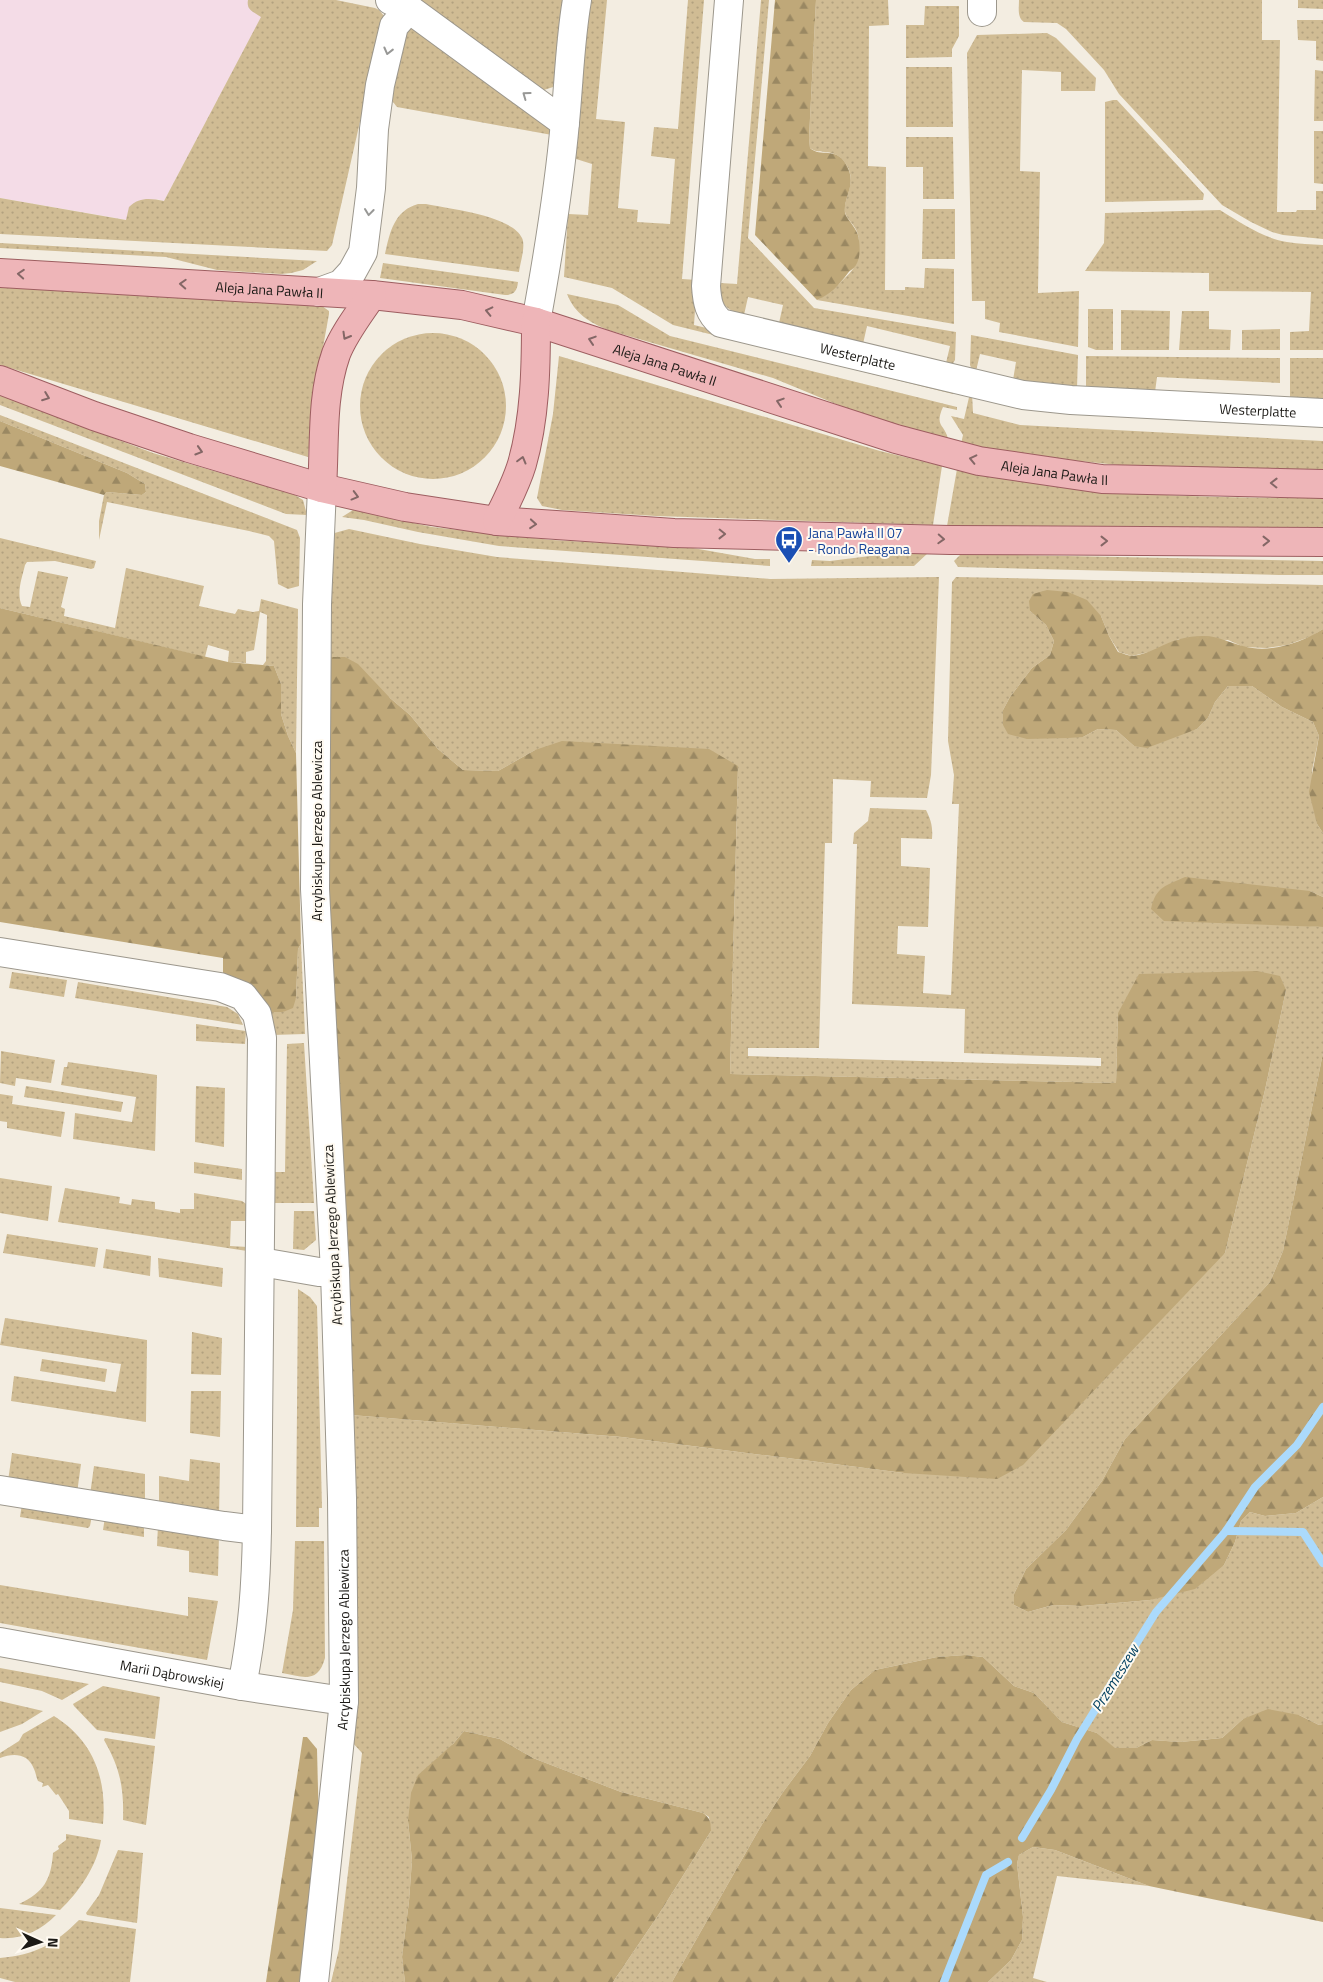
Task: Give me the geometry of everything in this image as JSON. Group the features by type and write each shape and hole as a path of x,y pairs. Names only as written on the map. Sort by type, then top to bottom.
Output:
{"main road":[{"name":"Aleja Jana Pawła II","path":"0,273 372,295 462,305 536,322 896,439 979,461 1102,479 1323,484"},
{"path":"322,488 324,410 336,353 345,335 372,295"},
{"path":"497,521 522,466 530,428 535,388 536,322"},
{"path":"0,380 94,416 189,448 322,488 405,507 497,521 674,532 950,540 1323,542"}],"street":[{"path":"536,322 544,282 565,123 573,21 577,0"},
{"name":"Westerplatte","path":"729,0 706,286 710,311 721,323 1023,395 1081,400 1323,413"},
{"path":"372,295 363,252 371,188 374,129 380,85 400,4 565,123"},
{"path":"319,292 341,284 352,272 363,252"},
{"name":"Arcybiskupa Jerzego Ablewicza","path":"314,1982 344,1701 342,1498 335,1272 315,890 317,604 322,488"},
{"path":"0,952 220,988 243,996 257,1014 262,1038 256,1592 252,1630 242,1686"},
{"path":"261,1262 319,1272 335,1272"},
{"path":"0,1490 257,1530"},
{"name":"Marii Dąbrowskiej","path":"0,1642 242,1686 344,1701"}],"shaded area":[{"path":"0,0 248,0 262,16 164,201 157,199 127,220 0,198"},
{"path":"248,0 336,0 375,8 384,16 332,245 327,251 0,234 0,198 126,220 129,207 137,201 149,199 164,201 261,17 249,8"},
{"path":"406,0 565,0 556,83 553,87 538,92"},
{"path":"589,0 607,0 596,119 625,122 618,208 638,210 637,222 670,224 675,159 651,156 654,127 678,129 688,0 704,0 682,279 697,280 694,325 956,389 953,394 673,325 612,288 564,277 568,214 588,215 592,164 573,158"},
{"path":"761,0 769,0 748,238 814,308 956,332 955,360 952,365 946,363 950,346 867,326 863,344 779,323 783,305 748,297 744,315 724,305 720,283 737,284"},
{"path":"816,0 888,0 889,25 869,26 868,166 886,167 885,290 905,290 905,287 924,288 925,268 954,269 954,324 817,300 838,284 853,269 857,258 859,238 857,231 845,212 851,177 846,164 837,155 810,148"},
{"path":"1019,0 1262,0 1262,40 1280,40 1277,212 1316,210 1316,191 1323,191 1323,239 1272,232 1222,205 1119,94 1104,70 1066,29 1057,23 1024,22 1019,15"},
{"path":"1298,0 1323,0 1323,9 1298,8"},
{"path":"925,6 959,6 959,36 952,49 952,57 906,58 906,25 924,25"},
{"path":"1297,20 1323,20 1323,61 1316,60 1316,41 1298,40"},
{"path":"411,24 547,116 552,135 397,107 393,102 392,95 404,34"},
{"path":"1047,33 1056,38 1096,78 1095,91 1061,91 1061,72 1022,70 1020,171 1040,172 1038,293 1079,291 1078,347 999,332 1000,323 985,319 985,301 972,301 967,53 977,35"},
{"path":"906,67 952,67 953,127 906,127"},
{"path":"1315,70 1323,71 1323,121 1314,121"},
{"path":"1117,100 1204,194 1203,200 1105,202 1105,102"},
{"path":"1314,131 1323,131 1323,184 1314,183"},
{"path":"906,137 953,137 954,199 923,199 923,167 906,167"},
{"path":"418,204 478,214 493,218 516,230 523,241 519,272 385,254 394,223 403,212"},
{"path":"923,209 955,209 955,259 922,259"},
{"path":"1220,210 1269,237 1292,243 1323,245 1323,350 1290,350 1290,332 1309,331 1311,292 1209,291 1209,273 1085,271 1104,243 1105,213"},
{"path":"0,243 317,261 303,270 281,274 217,270 166,257 0,248"},
{"path":"383,263 518,282 518,285 513,293 505,295 380,278"},
{"path":"0,286 322,306 329,311 329,314 314,397 308,457 0,365"},
{"path":"567,294 618,305 670,336 957,407 957,410 943,407 941,414 940,422 948,439 947,441 848,409 773,378 608,330 595,324 578,312"},
{"path":"1088,309 1113,309 1113,350 1096,350 1088,347"},
{"path":"1121,310 1170,311 1169,350 1121,350"},
{"path":"1182,311 1209,311 1209,329 1231,330 1230,350 1179,350"},
{"path":"1280,329 1280,350 1242,350 1242,330"},
{"path":"433,333 461,338 485,354 501,378 506,406 501,434 485,458 461,474 433,479 405,474 381,458 365,434 360,406 365,378 381,354 405,338"},
{"path":"971,335 1078,355 1077,388 1013,380 1016,362 980,354 976,371 972,370 970,365"},
{"path":"559,356 880,451 942,466 933,525 656,516 562,510 542,506 537,498 553,414"},
{"path":"1086,356 1280,358 1280,383 1157,377 1155,392 1086,388"},
{"path":"1290,358 1323,358 1323,401 1290,400"},
{"path":"970,393 972,393 973,413 1020,425 1323,441 1323,471 1148,468 1040,457 961,444 963,435 951,416 964,419"},
{"path":"0,395 153,453 295,495 303,500 307,515 286,514 0,405"},
{"path":"0,415 297,530 300,538 299,586 288,589 278,584 274,541 269,536 249,531 107,502 99,540 99,521 104,495 107,492 142,495 146,492 145,484 127,473 0,421"},
{"path":"957,469 1041,483 1132,493 1227,497 1323,498 1323,533 1182,533 947,526"},
{"path":"353,510 432,527 552,540 693,548 755,559 770,559 770,566 499,546 342,517"},
{"path":"349,529 420,544 497,557 770,579 939,577 931,775 927,798 870,797 871,781 833,779 832,843 825,843 819,1048 748,1048 748,1056 1101,1066 1101,1058 964,1053 965,1009 852,1004 857,844 853,844 854,833 868,821 870,808 926,810 928,814 932,827 932,839 901,838 901,866 930,868 928,927 898,926 897,954 925,956 923,993 951,995 959,804 952,804 954,775 948,741 952,582 956,577 1323,585 1323,629 1312,636 1287,645 1266,648 1244,647 1228,640 1179,639 1153,651 1132,656 1119,652 1109,636 1101,616 1030,611 1046,625 1054,641 1050,655 1032,668 1010,697 1003,710 1003,725 1083,737 1098,729 1116,730 1134,746 1197,729 1208,718 1215,702 1228,686 1252,686 1282,707 1313,722 1319,736 1312,771 1317,824 1323,833 1323,897 1310,891 1295,925 1323,927 1323,1053 1283,1251 1270,1282 1125,1439 1102,1481 1066,1530 1026,1569 1014,1594 1014,1605 1028,1612 1053,1605 1082,1606 1150,1600 1224,1565 1235,1542 1241,1521 1250,1512 1265,1516 1296,1513 1323,1497 1323,1724 1319,1725 1299,1715 1243,1719 1222,1738 1180,1742 1152,1740 1136,1748 1114,1748 1097,1733 1062,1722 1034,1693 1014,1686 983,1657 965,1655 937,1657 875,1670 851,1690 828,1723 810,1756 783,1792 761,1826 672,1982 613,1982 659,1914 711,1831 709,1817 703,1813 621,1792 533,1758 500,1739 464,1731 453,1744 408,1821 412,1860 402,1957 405,1982 331,1982 339,1949 362,1753 351,1741 351,1415 622,1437 904,1473 1225,1253 1265,1090 1286,990 1118,1013 1116,1083 730,1074 738,766 535,750 498,771 463,770 438,749 410,715 390,698 327,657 331,534"},
{"path":"0,538 96,561 94,568 91,569 55,561 27,562 21,580 20,601 22,606 30,607 38,571 68,577 61,607 65,609 64,616 115,628 126,568 204,586 199,606 235,614 238,609 253,612 259,611 261,599 298,609 296,753 281,714 281,684 274,666 263,665 266,661 267,615 260,612 254,650 246,652 246,663 228,662 229,651 208,645 205,657 0,608"},
{"path":"902,552 928,553 914,566 811,566 812,560 830,561"},
{"path":"961,554 1323,561 1323,575 958,567 954,561"},
{"path":"301,944 305,1034 273,1035 270,1012 283,1012 296,998 298,949"},
{"path":"12,972 67,980 64,997 9,988"},
{"path":"78,982 227,1007 238,1014 243,1025 75,998"},
{"path":"196,1024 246,1031 245,1044 196,1041"},
{"path":"304,1043 314,1203 270,1203 270,1172 285,1172 287,1044"},
{"path":"1,1051 55,1060 51,1083 16,1078 15,1086 0,1083"},
{"path":"68,1062 157,1075 155,1151 73,1139 75,1113 132,1122 136,1097 61,1085 64,1067 67,1067"},
{"path":"26,1086 123,1102 121,1112 24,1097"},
{"path":"196,1086 225,1088 224,1147 195,1142"},
{"path":"0,1094 13,1096 12,1104 65,1112 61,1137 7,1128 7,1122 0,1121"},
{"path":"194,1162 242,1169 242,1180 194,1173"},
{"path":"0,1178 52,1186 48,1221 0,1213"},
{"path":"65,1188 120,1197 119,1203 131,1205 132,1199 155,1202 155,1209 180,1213 180,1209 194,1209 194,1193 242,1201 249,1206 249,1221 231,1221 230,1246 248,1247 247,1251 58,1222"},
{"path":"294,1211 314,1211 316,1240 304,1250 293,1249"},
{"path":"7,1234 98,1248 95,1267 3,1253"},
{"path":"106,1249 151,1256 150,1276 103,1268"},
{"path":"158,1258 223,1268 222,1287 159,1277"},
{"path":"298,1289 310,1297 317,1306 322,1508 319,1508 319,1527 296,1527"},
{"path":"5,1318 147,1340 146,1422 11,1401 14,1376 116,1392 121,1364 0,1345"},
{"path":"192,1332 222,1338 221,1375 191,1374"},
{"path":"42,1359 107,1369 105,1382 40,1371"},
{"path":"191,1391 221,1391 220,1437 190,1433"},
{"path":"12,1453 81,1464 77,1493 8,1481"},
{"path":"190,1459 220,1463 219,1516 159,1506 159,1476 189,1481"},
{"path":"94,1466 145,1474 145,1504 90,1495"},
{"path":"22,1504 92,1515 90,1526 88,1528 20,1517"},
{"path":"105,1517 144,1523 144,1537 103,1530"},
{"path":"158,1525 219,1535 218,1576 189,1572 189,1551 157,1546"},
{"path":"295,1541 324,1541 325,1658 318,1672 309,1677 282,1673 293,1610"},
{"path":"0,1585 188,1616 188,1597 218,1601 207,1660 0,1623"},
{"path":"0,1668 89,1684 62,1700 42,1691 0,1682"},
{"path":"103,1686 160,1697 155,1739 97,1730 74,1706 73,1704"},
{"path":"0,1701 43,1711 22,1724 0,1732"},
{"path":"54,1716 79,1737 95,1762 103,1792 103,1824 69,1819 69,1811 58,1794 56,1795 48,1785 42,1787 43,1783 38,1781 34,1769 28,1760 15,1755 0,1758 0,1753 19,1741 23,1734"},
{"path":"105,1738 155,1746 146,1825 123,1820 123,1798 120,1778 104,1740"},
{"path":"66,1834 101,1840 96,1859 80,1887 60,1910 19,1904 35,1895 45,1884 50,1871 53,1853 66,1840"},
{"path":"1033,1847 1055,1850 1149,1886 1057,1876 1033,1978 1047,1982 988,1982 1011,1960 1022,1940 1023,1917 1017,1864 1019,1855"},
{"path":"118,1850 143,1853 137,1923 87,1915 86,1913 99,1895"},
{"path":"0,1908 56,1915 31,1933 23,1936 0,1938"},
{"path":"79,1920 136,1929 130,1982 15,1982 0,1978 0,1958 24,1954 44,1947 61,1936"}],"green space":[{"path":"775,0 816,0 810,148 814,151 837,155 846,164 851,178 845,213 858,235 860,246 858,262 837,286 817,300 755,235"},
{"path":"0,421 127,473 145,484 146,492 142,495 107,492 104,495 0,466"},
{"path":"1047,590 1068,592 1087,600 1101,616 1118,652 1131,656 1145,653 1180,639 1197,636 1213,637 1253,648 1274,648 1295,643 1323,629 1323,833 1317,824 1309,792 1319,736 1313,722 1282,707 1252,686 1228,686 1215,702 1208,718 1197,729 1147,748 1134,746 1116,730 1098,729 1083,737 1068,738 1027,739 1008,734 1003,725 1003,710 1010,697 1032,668 1050,655 1054,641 1046,625 1030,611 1029,601 1033,594"},
{"path":"0,608 228,662 274,666 281,684 281,714 296,753 301,944 298,949 296,998 293,1008 283,1012 270,1012 266,1003 252,988 223,977 223,958 0,922"},
{"path":"327,657 345,657 358,664 390,698 410,715 438,749 463,770 498,771 535,750 562,741 709,749 738,766 730,1074 1116,1083 1118,1013 1139,974 1257,971 1280,976 1286,990 1265,1090 1225,1253 1023,1465 997,1479 904,1473 622,1437 351,1415 326,854"},
{"path":"1185,877 1310,891 1323,897 1323,927 1164,921 1151,909 1153,901 1159,891 1167,885"},
{"path":"1323,1053 1323,1497 1296,1513 1265,1516 1250,1512 1241,1521 1235,1542 1224,1565 1195,1589 1150,1600 1082,1606 1053,1605 1028,1612 1014,1605 1014,1594 1026,1569 1066,1530 1102,1481 1125,1439 1270,1282 1283,1251"},
{"path":"965,1655 983,1657 1014,1686 1034,1693 1062,1722 1097,1733 1115,1748 1136,1748 1152,1740 1180,1742 1222,1738 1243,1719 1268,1709 1299,1715 1319,1725 1323,1724 1323,1922 1149,1886 1055,1850 1033,1847 1019,1855 1017,1864 1023,1917 1022,1940 1011,1960 988,1982 672,1982 761,1826 810,1756 828,1723 851,1690 875,1670 937,1657"},
{"path":"464,1731 500,1739 533,1758 621,1792 703,1813 709,1819 711,1831 659,1914 613,1982 405,1982 402,1957 412,1860 408,1821 411,1793 418,1775 453,1744"},
{"path":"303,1737 307,1737 317,1749 319,1829 303,1982 266,1982"}],"waterway":[{"name":"Przemeszew","path":"1022,1838 1051,1790 1077,1739 1156,1612 1226,1531 1255,1487 1297,1445 1323,1407"},
{"path":"1226,1531 1303,1532 1323,1563"},
{"name":"Przemeszew","path":"944,1982 986,1875 1008,1862"}],"place":[{"name":"Jana Pawła II 07 - Rondo Reagana","path":"789,564"}]}
